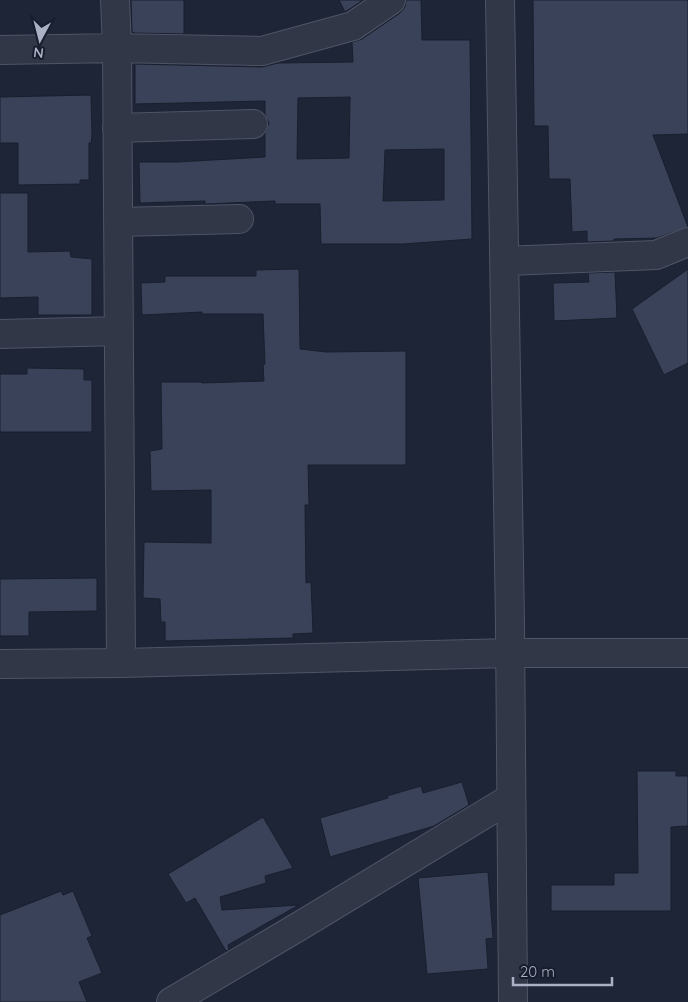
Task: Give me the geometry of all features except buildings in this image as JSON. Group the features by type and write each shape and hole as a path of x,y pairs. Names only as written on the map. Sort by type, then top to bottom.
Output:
{"street":[{"path":"115,0 117,48 121,663"},
{"path":"0,50 117,48 262,51 353,26 391,0"},
{"path":"500,0 510,653 513,1002"},
{"path":"117,128 253,124"},
{"path":"118,222 239,219"},
{"path":"504,261 656,255 688,242"},
{"path":"0,334 119,332"},
{"path":"0,664 121,663 510,653 688,653"},
{"path":"171,1002 298,928 511,798"}]}
